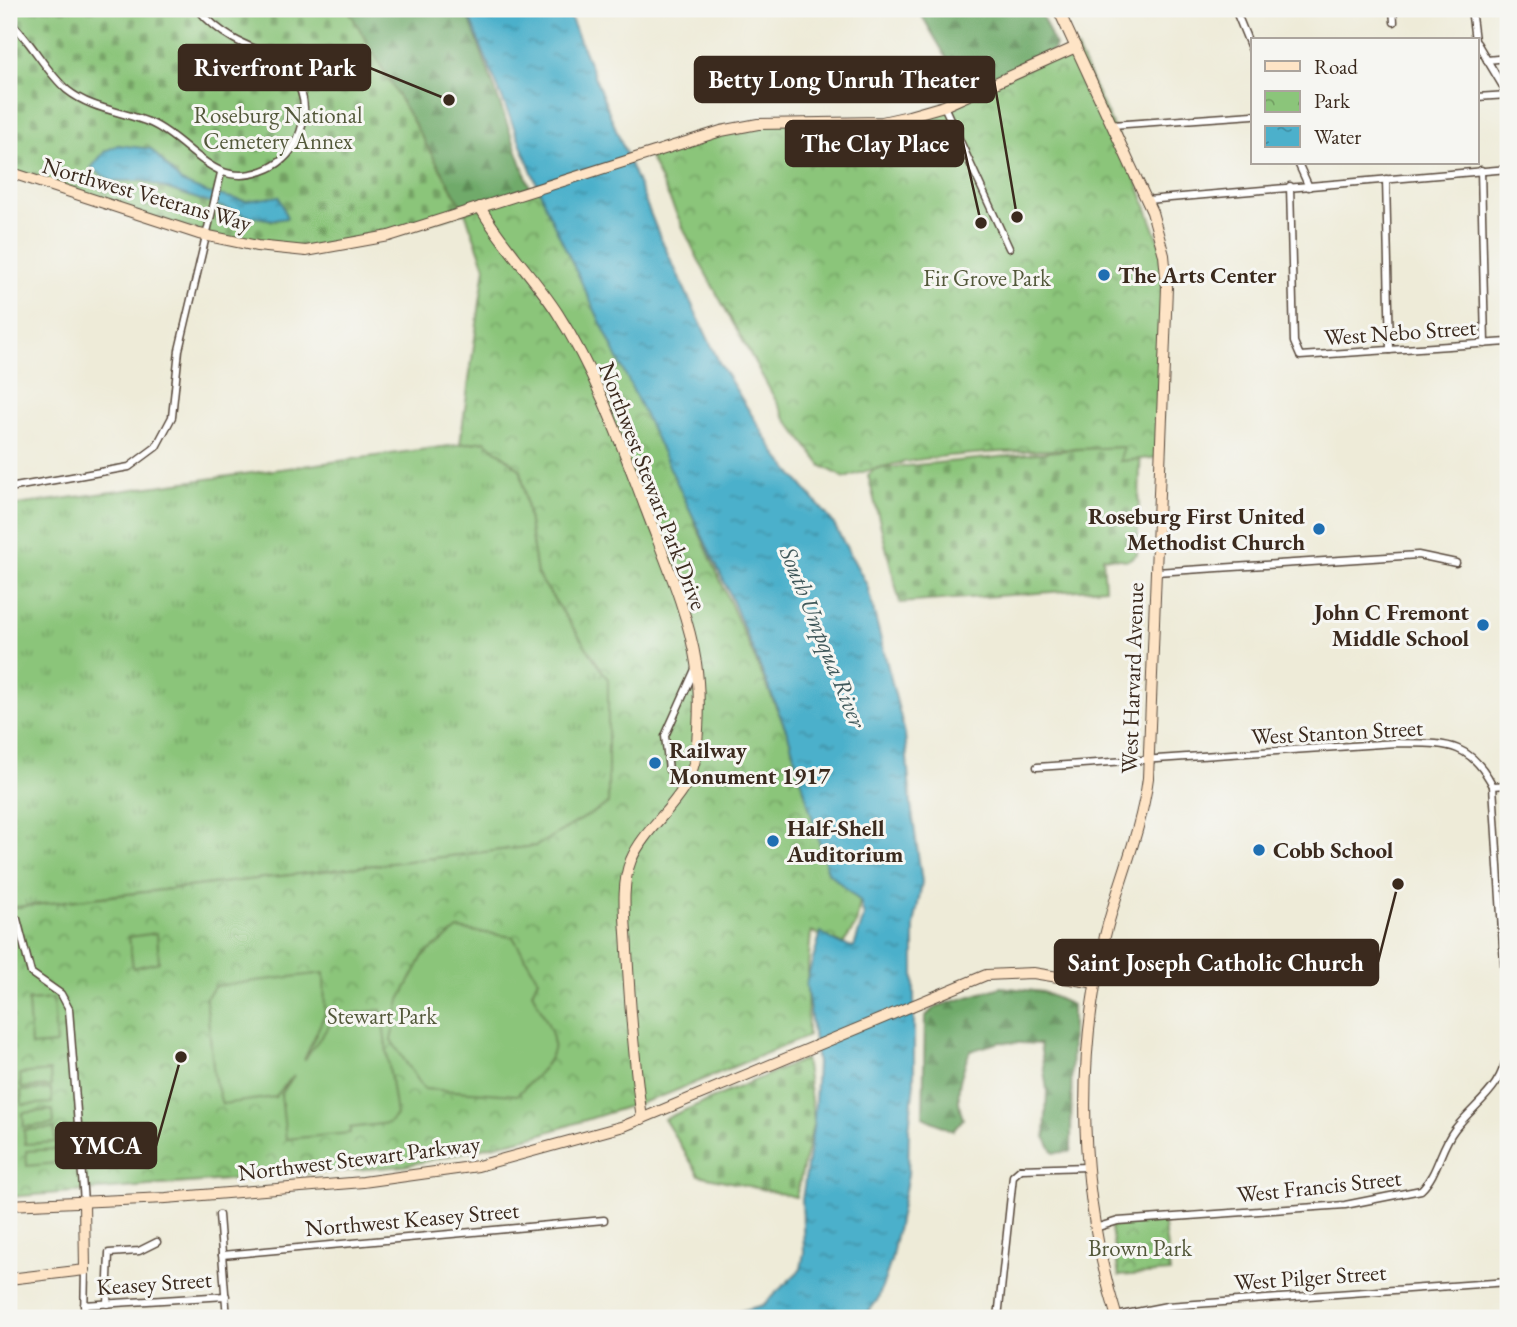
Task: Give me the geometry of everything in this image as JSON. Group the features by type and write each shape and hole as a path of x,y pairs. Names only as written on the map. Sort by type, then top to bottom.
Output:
{"main road":[{"name":"West Harvard Avenue","path":"1059,11 1147,200 1161,242 1167,286 1149,759 1142,816 1116,896 1096,983 1085,1070 1088,1167 1105,1282 1116,1317"},
{"path":"480,207 647,152 758,124 881,122 944,106 1076,47"},
{"name":"Northwest Veterans Way","path":"9,172 205,235 287,250 326,249 389,236 480,207"},
{"name":"Northwest Stewart Park Drive","path":"480,207 494,232 528,270 559,316 596,384 665,558 696,665 696,755 688,780 682,794 635,853 626,877 625,915 633,1055 642,1119"},
{"name":"Northwest Stewart Parkway","path":"9,1205 363,1182 448,1171 567,1144 642,1119 974,979 1016,973 1096,983"},
{"path":"9,1279 85,1270 84,1202"}],"street":[{"path":"9,21 19,30 47,70 79,99 108,112 158,127 220,173 257,173 286,156 300,134 305,105 297,82 282,62 232,38 208,21 198,9"},
{"path":"1059,11 1080,14 1102,9"},
{"path":"1235,9 1251,48"},
{"path":"1393,9 1394,22"},
{"path":"1471,9 1476,38"},
{"path":"1478,44 1508,95 1478,97"},
{"path":"1488,60 1508,58"},
{"path":"944,106 1009,248"},
{"path":"1112,125 1251,115"},
{"path":"1298,164 1309,187"},
{"path":"1147,200 1508,169"},
{"path":"1481,170 1485,344"},
{"path":"9,488 120,470 138,463 156,447 172,417 179,350 220,173"},
{"path":"1386,179 1390,349"},
{"name":"West Nebo Street","path":"1290,186 1294,342 1297,352 1305,356 1508,342"},
{"path":"1156,572 1418,555 1456,563"},
{"path":"688,780 669,770 665,736 696,665"},
{"name":"West Stanton Street","path":"1037,767 1396,743 1445,745 1472,755 1493,786"},
{"path":"1508,785 1493,786 1508,1028"},
{"path":"1498,889 1508,889"},
{"path":"17,919 31,973 61,994 69,1009 84,1202"},
{"name":"West Francis Street","path":"1096,1228 1118,1221 1345,1205 1421,1191 1430,1182 1454,1129 1489,1095 1506,1062 1508,1050"},
{"path":"998,1318 1013,1176 1021,1169 1088,1167"},
{"path":"219,1215 227,1318"},
{"name":"Northwest Keasey Street","path":"222,1255 604,1220"},
{"path":"100,1253 139,1251 156,1242"},
{"path":"107,1304 109,1253"},
{"path":"84,1318 85,1270"},
{"name":"West Pilger Street","path":"1116,1317 1167,1306 1508,1282"},
{"name":"Keasey Street","path":"84,1305 226,1296"}],"green space":[{"name":"Roseburg National Cemetery Annex","path":"9,9 348,9 465,212 389,236 287,250 230,241 9,172"},
{"path":"347,9 466,9 531,190 465,212"},
{"path":"918,9 1039,9 1055,46 1052,51 965,89"},
{"name":"Fir Grove Park","path":"1076,47 1130,163 1164,255 1161,457 1120,461 1123,447 982,453 910,461 845,478 822,466 786,419 700,263 647,152 758,124 897,119 922,113"},
{"name":"Stewart Park","path":"579,174 688,507 788,734 828,872 860,901 856,925 843,944 811,932 807,980 808,1036 665,1095 535,1136 404,1166 9,1197 9,908 536,846 608,804 608,679 537,574 521,470 485,441 460,444 485,267 465,212"},
{"path":"485,441 521,470 537,574 608,679 608,804 536,846 9,908 9,506"},
{"path":"1141,443 1137,554 1128,560 1103,557 1105,588 900,603 868,475 875,469"},
{"path":"458,929 513,937 538,979 532,992 549,1026 553,1047 544,1067 517,1095 424,1089 391,1040 400,1000 423,956"},
{"path":"157,933 159,962 133,968 129,937"},
{"path":"324,973 325,1014 304,1060 331,1023 349,1014 381,1010 396,1115 389,1123 350,1128 350,1133 286,1139 281,1095 294,1075 275,1097 222,1104 214,1076 206,998 215,986"},
{"path":"1001,987 1043,992 1072,1005 1071,1151 1054,1153 1045,1137 1047,1090 1040,1044 1000,1042 970,1051 959,1084 963,1119 953,1131 923,1117 925,1017 935,1007"},
{"path":"53,999 56,1044 31,1046 28,1001"},
{"path":"805,1059 814,1121 796,1197 699,1175 664,1119"},
{"path":"50,1071 51,1086 21,1088 20,1074"},
{"path":"51,1089 52,1103 22,1105 21,1091"},
{"path":"53,1110 54,1124 24,1127 23,1113"},
{"path":"54,1128 55,1142 25,1144 24,1130"},
{"path":"56,1149 57,1163 27,1166 26,1151"},
{"name":"Brown Park","path":"1163,1219 1170,1272 1119,1276 1110,1223"}],"water":[{"name":"South Umpqua River","path":"466,9 567,9 659,235 720,364 778,457 832,521 867,585 905,734 911,805 922,882 914,926 914,1082 908,1175 891,1261 878,1299 864,1318 715,1318 763,1305 801,1269 804,1252 802,1199 814,1121 817,1063 806,983 821,932 837,943 854,947 864,916 860,901 828,872 788,734 728,590 549,214"},
{"path":"118,145 151,149 181,182 208,193 246,201 279,196 287,218 274,220 248,216 144,181 112,181 91,168 105,151"}],"place":[{"name":"Riverfront Park","path":"449,100"},
{"name":"Betty Long Unruh Theater","path":"1017,217"},
{"name":"The Clay Place","path":"981,223"},
{"name":"The Arts Center","path":"1104,275"},
{"name":"Roseburg First United Methodist Church","path":"1319,529"},
{"name":"John C Fremont Middle School","path":"1483,625"},
{"name":"Railway Monument 1917","path":"655,763"},
{"name":"Half-Shell Auditorium","path":"773,841"},
{"name":"Cobb School","path":"1259,850"},
{"name":"Saint Joseph Catholic Church","path":"1398,884"},
{"name":"YMCA","path":"181,1057"}]}
